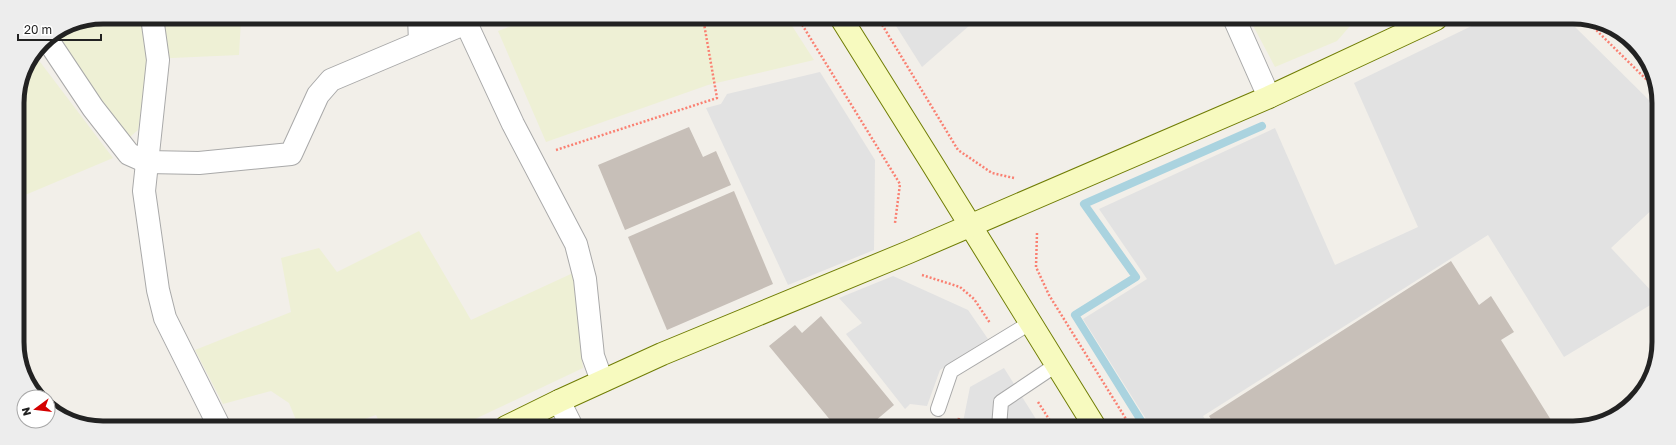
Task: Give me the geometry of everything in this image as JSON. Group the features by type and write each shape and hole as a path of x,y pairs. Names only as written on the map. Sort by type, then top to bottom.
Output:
{"street":[{"path":"153,24 158,60 144,191 158,290 165,318 216,421"},
{"path":"419,24 420,42"},
{"path":"51,44 93,108 129,154 147,162 199,163 291,154 318,95 331,80 464,24"},
{"path":"466,24 513,124 576,244 586,279 593,356 602,381"},
{"path":"845,24 1091,421"},
{"path":"1237,24 1269,97"},
{"path":"518,421 558,401 662,354 970,226 1269,97 1423,24"},
{"path":"558,401 569,421"}],"lane":[{"path":"938,409 951,371 1030,323"},
{"path":"999,421 1001,402 1056,364"}],"path":[{"path":"531,159 717,98 705,24"},
{"path":"802,24 900,184 895,223"},
{"path":"882,24 958,150 992,173 1021,179"},
{"path":"1593,27 1649,82"},
{"path":"1037,233 1036,267 1049,295 1127,421"},
{"path":"958,421 960,413"}],"green space":[{"path":"98,24 241,24 239,55 149,59 138,130 130,137 83,81 56,40 78,28"},
{"path":"516,24 791,24 814,60 708,85 546,142 498,31"},
{"path":"1252,24 1352,24 1337,41 1275,67"},
{"path":"37,58 113,158 24,195 24,98 30,73"},
{"path":"419,231 471,320 573,273 583,368 471,421 379,421 376,415 359,421 296,421 289,403 271,391 223,404 195,350 291,312 281,258 319,248 337,272"}],"shaded area":[{"path":"895,24 971,24 922,67"},
{"path":"1476,24 1572,24 1652,103 1652,210 1611,248 1652,292 1652,304 1564,357 1488,235 1203,416 1206,421 1147,421 1083,319 1147,279 1099,209 1275,128 1335,265 1418,227 1354,83"},
{"path":"820,72 875,160 874,250 788,285 706,108 721,104 727,94"},
{"path":"893,276 968,310 988,339 940,370 927,406 910,404 905,409 846,334 862,323 839,298"},
{"path":"1004,368 1037,421 963,421 970,387"}],"building":[{"path":"689,127 703,157 716,151 731,185 625,230 598,165"},
{"path":"734,191 773,284 667,330 628,237"},
{"path":"1451,261 1479,305 1491,296 1514,332 1501,340 1552,421 1212,421 1209,416"},
{"path":"821,316 894,405 875,421 831,421 769,346 795,325 802,333"}],"waterway":[{"path":"1141,421 1075,315 1136,277 1084,204 1262,126"}]}
